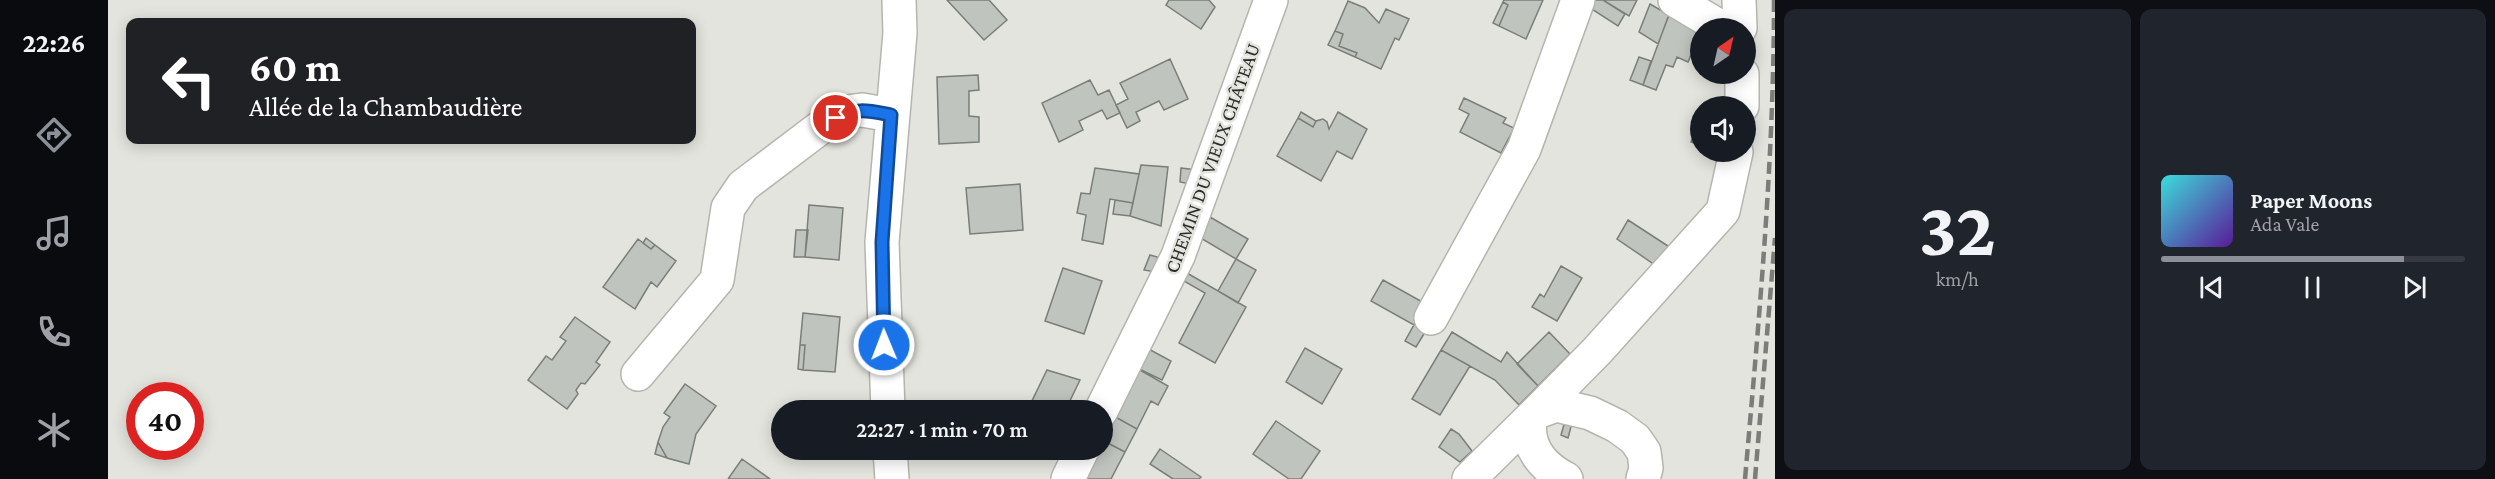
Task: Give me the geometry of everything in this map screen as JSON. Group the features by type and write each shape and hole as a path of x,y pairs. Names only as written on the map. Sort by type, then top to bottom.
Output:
{"street":[{"path":"888,400 882,242 891,115 900,33 899,0"},
{"name":"CHEMIN DU VIEUX CHÂTEAU","path":"1106,400 1178,256 1271,0"},
{"path":"1431,318 1524,149 1578,0"},
{"path":"1675,0 1705,18"},
{"path":"1739,0 1740,18"},
{"path":"638,374 717,280 728,208 743,186 825,124 847,112 862,110 891,115"},
{"path":"1472,477 1496,450 1534,416 1597,351 1723,211 1734,162"},
{"path":"1590,412 1588,382 1597,351"},
{"path":"1534,416 1556,405 1590,412 1627,432 1643,465 1669,479"},
{"path":"1534,416 1531,442 1556,472"},
{"path":"891,460 892,479"},
{"path":"1068,479 1077,460"},
{"path":"1472,477 1556,472"}],"building":[{"path":"947,0 989,0 1007,20 984,40"},
{"path":"1169,0 1209,0 1215,7 1201,29 1166,5"},
{"path":"1504,0 1543,0 1526,39 1499,26 1508,5 1503,2"},
{"path":"1589,0 1603,0 1625,14 1618,26 1587,6"},
{"path":"1603,0 1637,0 1629,16"},
{"path":"1348,1 1365,8 1379,23 1386,9 1409,19 1399,40 1395,38 1381,69 1355,57 1357,53 1339,46 1343,34 1335,31"},
{"path":"1503,2 1508,5 1499,26 1493,23"},
{"path":"1650,4 1669,15 1658,44 1639,32"},
{"path":"1671,9 1690,23 1690,57 1688,62 1677,57 1673,67 1666,65 1656,90 1643,85"},
{"path":"1335,31 1343,34 1339,46 1357,53 1355,57 1328,45"},
{"path":"1639,57 1651,61 1643,85 1630,80"},
{"path":"1170,59 1188,99 1164,110 1159,101 1136,112 1140,121 1127,128 1116,105 1128,99 1120,83"},
{"path":"978,75 979,90 969,91 969,116 979,117 979,142 939,144 937,77"},
{"path":"1090,80 1098,95 1109,90 1120,113 1107,119 1102,110 1079,121 1083,130 1059,142 1042,103"},
{"path":"1464,98 1506,118 1503,123 1514,128 1501,153 1460,132 1469,114 1459,109"},
{"path":"1301,112 1316,121 1313,127 1298,118"},
{"path":"1338,112 1367,129 1352,159 1337,151 1321,181 1277,156 1298,118 1313,127 1316,121 1323,119 1327,122 1329,129"},
{"path":"1141,165 1168,167 1161,226 1130,216"},
{"path":"1095,168 1139,174 1133,203 1110,199 1103,244 1082,240 1086,215 1077,213 1081,193 1090,194"},
{"path":"1181,168 1206,171 1200,186 1180,182"},
{"path":"1020,184 1023,230 970,234 966,188"},
{"path":"1115,200 1133,203 1130,216 1113,214"},
{"path":"809,205 843,208 839,260 805,257"},
{"path":"1210,217 1248,239 1236,259 1199,237"},
{"path":"1628,220 1671,248 1655,265 1617,239"},
{"path":"796,230 808,230 805,257 794,257"},
{"path":"646,238 655,245 651,249 643,243"},
{"path":"638,239 651,249 655,245 676,261 657,287 651,282 635,309 603,287"},
{"path":"1150,255 1168,260 1161,273 1144,270"},
{"path":"1236,259 1256,270 1238,303 1218,291"},
{"path":"1561,266 1582,278 1557,321 1532,307 1540,294 1544,297"},
{"path":"1063,268 1102,281 1084,334 1045,321"},
{"path":"1180,269 1246,307 1215,363 1179,343 1205,293 1177,277"},
{"path":"1383,280 1426,304 1414,325 1371,301"},
{"path":"803,313 840,317 835,372 803,370 805,345 800,345"},
{"path":"575,317 610,342 596,362 600,365 585,384 581,383 576,390 578,394 567,409 528,380 546,356 552,360 566,341 560,337"},
{"path":"1415,323 1427,329 1416,347 1405,341"},
{"path":"1452,332 1501,362 1507,352 1538,386 1519,405 1495,380 1441,350"},
{"path":"1549,332 1570,354 1538,386 1517,364"},
{"path":"800,345 805,345 803,370 798,369"},
{"path":"1143,346 1171,361 1162,380 1133,366"},
{"path":"1305,348 1342,369 1322,404 1286,382"},
{"path":"1441,350 1470,366 1440,415 1412,399"},
{"path":"1133,366 1168,386 1158,405 1151,401 1137,429 1113,416 1113,408"},
{"path":"1047,370 1080,380 1070,400 1032,400"},
{"path":"685,384 716,406 696,434 689,464 667,458 658,442 663,427 670,417 664,413"},
{"path":"1113,416 1137,429 1125,452 1113,446"},
{"path":"1276,421 1320,451 1301,479 1289,479 1253,454"},
{"path":"1565,421 1572,423 1568,438 1561,435"},
{"path":"1451,429 1459,434 1472,451 1460,462 1439,447"},
{"path":"658,442 667,458 655,454"},
{"path":"1113,446 1125,452 1111,479 1086,479 1090,460 1113,460"},
{"path":"1160,449 1201,477 1199,479 1173,479 1150,464"},
{"path":"742,459 770,479 728,479"}],"railway":[{"path":"1745,479 1769,180 1774,0"},
{"path":"1755,479 1775,238"}],"route":[{"path":"836,118 847,112 862,110 891,115 882,242 884,345"}]}
